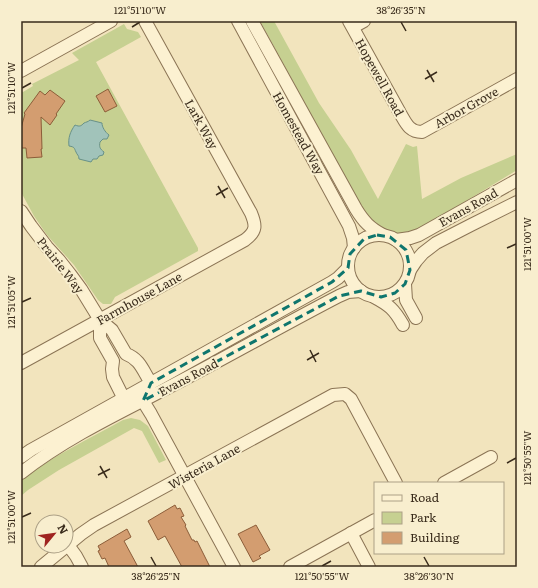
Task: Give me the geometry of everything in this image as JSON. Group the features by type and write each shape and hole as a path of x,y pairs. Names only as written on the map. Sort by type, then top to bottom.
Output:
{"street":[{"path":"21,71 111,21"},
{"name":"Lark Way","path":"145,21 251,213 254,220 254,229"},
{"name":"Homestead Way","path":"238,21 349,226 353,238 354,248"},
{"name":"Homestead Way","path":"252,21 362,219 366,224 383,235"},
{"path":"351,24 364,21"},
{"name":"Hopewell Road","path":"351,24 400,113 408,126 414,131"},
{"name":"Arbor Grove","path":"414,131 422,132 517,79"},
{"name":"Evans Road","path":"396,240 419,235 517,180"},
{"name":"Evans Road","path":"410,270 423,253 433,245 517,202"},
{"name":"Prairie Way","path":"22,217 74,279 100,320 112,330 126,354 136,359 151,383"},
{"name":"Farmhouse Lane","path":"21,363 135,299 245,240 250,236 254,229"},
{"path":"374,297 395,294 401,289 409,277 411,263 409,256 402,244 390,236 377,235 364,239 358,243 350,254 348,268 352,281 361,291 374,297 395,311 403,325"},
{"name":"Evans Road","path":"21,457 332,282 348,268"},
{"path":"405,284 406,300 416,318"},
{"name":"Evans Road","path":"21,473 39,459 110,417 175,385 339,296 348,292 361,291"},
{"name":"Prairie Way","path":"100,320 100,338 113,361 113,377 124,399"},
{"path":"113,361 126,354"},
{"path":"143,401 151,383"},
{"name":"Wisteria Lane","path":"74,540 94,525 333,395 345,394 351,399 395,482"},
{"path":"124,399 143,401"},
{"path":"143,401 234,567"},
{"path":"446,482 491,457"},
{"path":"290,567 374,521"},
{"path":"351,533 369,567"},
{"path":"74,553 82,567"},
{"name":"Wisteria Lane","path":"41,567 57,554"}],"highlighted area":[{"path":"377,235 390,237 406,250 410,270 405,284 395,293 381,297 361,291 339,296 143,401 151,383 332,282 348,268 350,254 364,239"}],"green space":[{"path":"260,21 274,21 319,103 351,150 378,199 406,144 413,147 417,146 422,199 461,178 517,154 517,170 416,230 404,234 382,228 369,218 360,204"},
{"path":"124,24 127,29 138,32 141,37 96,62 198,248 198,251 115,297 111,304 103,304 98,300 74,265 47,235 34,216 21,192 21,91 23,92 33,86 32,84 79,60 72,53"},
{"path":"131,418 140,420 148,426 166,460 159,463 142,431 134,428 59,470 21,496 21,480 33,471 58,455 123,420"}],"water":[{"path":"90,120 102,123 104,129 109,135 107,139 103,139 100,142 100,148 104,152 103,155 99,156 97,159 93,159 91,162 79,159 74,149 69,146 70,135 75,125 80,126"}],"building":[{"path":"108,89 117,106 105,112 96,96"},
{"path":"50,90 65,101 50,125 41,117 42,157 27,158 26,148 21,148 21,128 24,113 40,91 45,95"},
{"path":"175,505 177,509 180,508 184,516 181,517 192,540 195,542 197,541 210,567 182,567 165,536 158,540 148,521"},
{"path":"256,525 270,550 259,556 261,558 253,562 238,534"},
{"path":"127,529 131,537 124,541 138,567 109,567 105,558 102,559 98,551 100,550 98,546"}]}
